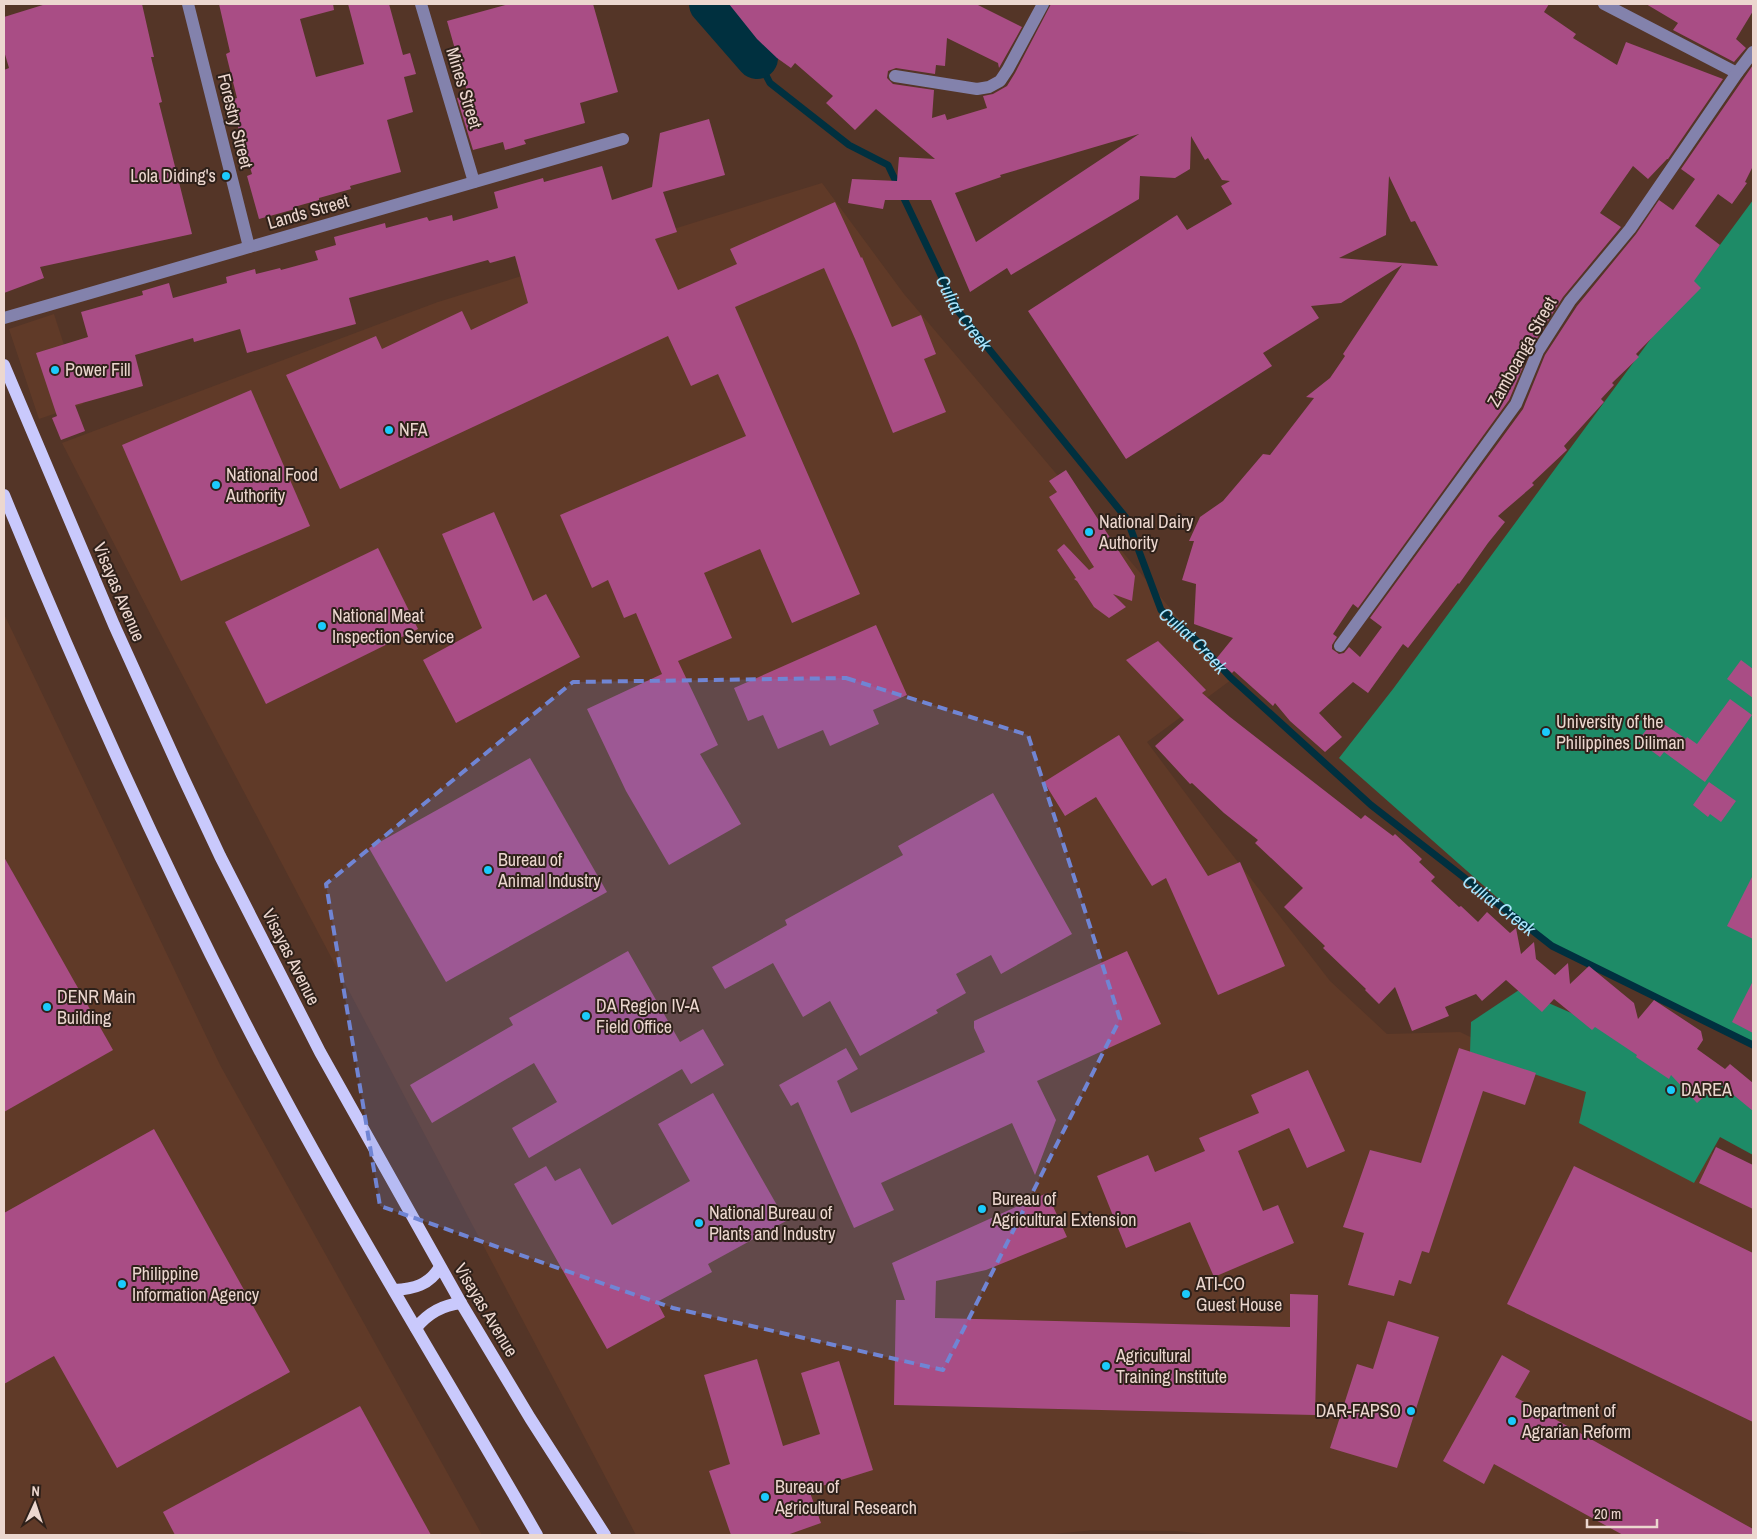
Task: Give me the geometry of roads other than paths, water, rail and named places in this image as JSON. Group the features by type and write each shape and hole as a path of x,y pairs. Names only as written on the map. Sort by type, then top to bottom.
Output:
{"main road":[{"name":"Visayas Avenue","path":"4,365 114,625 220,856 338,1086 461,1303 530,1418 605,1535"},
{"path":"4,495 70,654 135,799 190,913 274,1078 339,1196 537,1535"},
{"path":"394,1290 417,1287 427,1282 440,1267"},
{"path":"416,1328 428,1315 436,1310 444,1306 461,1303"}],"street":[{"name":"Forestry Street","path":"188,4 249,247"},
{"name":"Mines Street","path":"421,4 474,182"},
{"path":"895,76 977,89 989,87 1000,81 1008,69 1043,4"},
{"path":"1604,4 1737,73"},
{"name":"Zamboanga Street","path":"1340,646 1516,404 1538,351 1570,301 1630,228 1753,52"},
{"name":"Lands Street","path":"4,318 623,139"}],"waterway":[{"name":"Culiat Creek","path":"710,4 757,58"},
{"name":"Culiat Creek","path":"757,58 770,83 849,145 888,165 958,311 1127,519 1161,610 1197,641 1230,677 1371,805 1552,946 1753,1045"}],"place":[{"name":"Lola Diding's","path":"226,176"},
{"name":"Power Fill","path":"55,370"},
{"name":"NFA","path":"389,430"},
{"name":"National Food Authority","path":"216,485"},
{"name":"National Dairy Authority","path":"1089,532"},
{"name":"National Meat Inspection Service","path":"322,626"},
{"name":"University of the Philippines Diliman","path":"1546,732"},
{"name":"Bureau of Animal Industry","path":"488,870"},
{"name":"DENR Main Building","path":"47,1007"},
{"name":"DA Region IV-A Field Office","path":"586,1016"},
{"name":"DAREA","path":"1671,1090"},
{"name":"Bureau of Agricultural Extension","path":"982,1209"},
{"name":"National Bureau of Plants and Industry","path":"699,1223"},
{"name":"Philippine Information Agency","path":"122,1284"},
{"name":"ATI-CO Guest House","path":"1186,1294"},
{"name":"Agricultural Training Institute","path":"1106,1366"},
{"name":"DAR-FAPSO","path":"1411,1411"},
{"name":"Department of Agrarian Reform","path":"1512,1421"},
{"name":"Bureau of Agricultural Research","path":"765,1497"}]}
